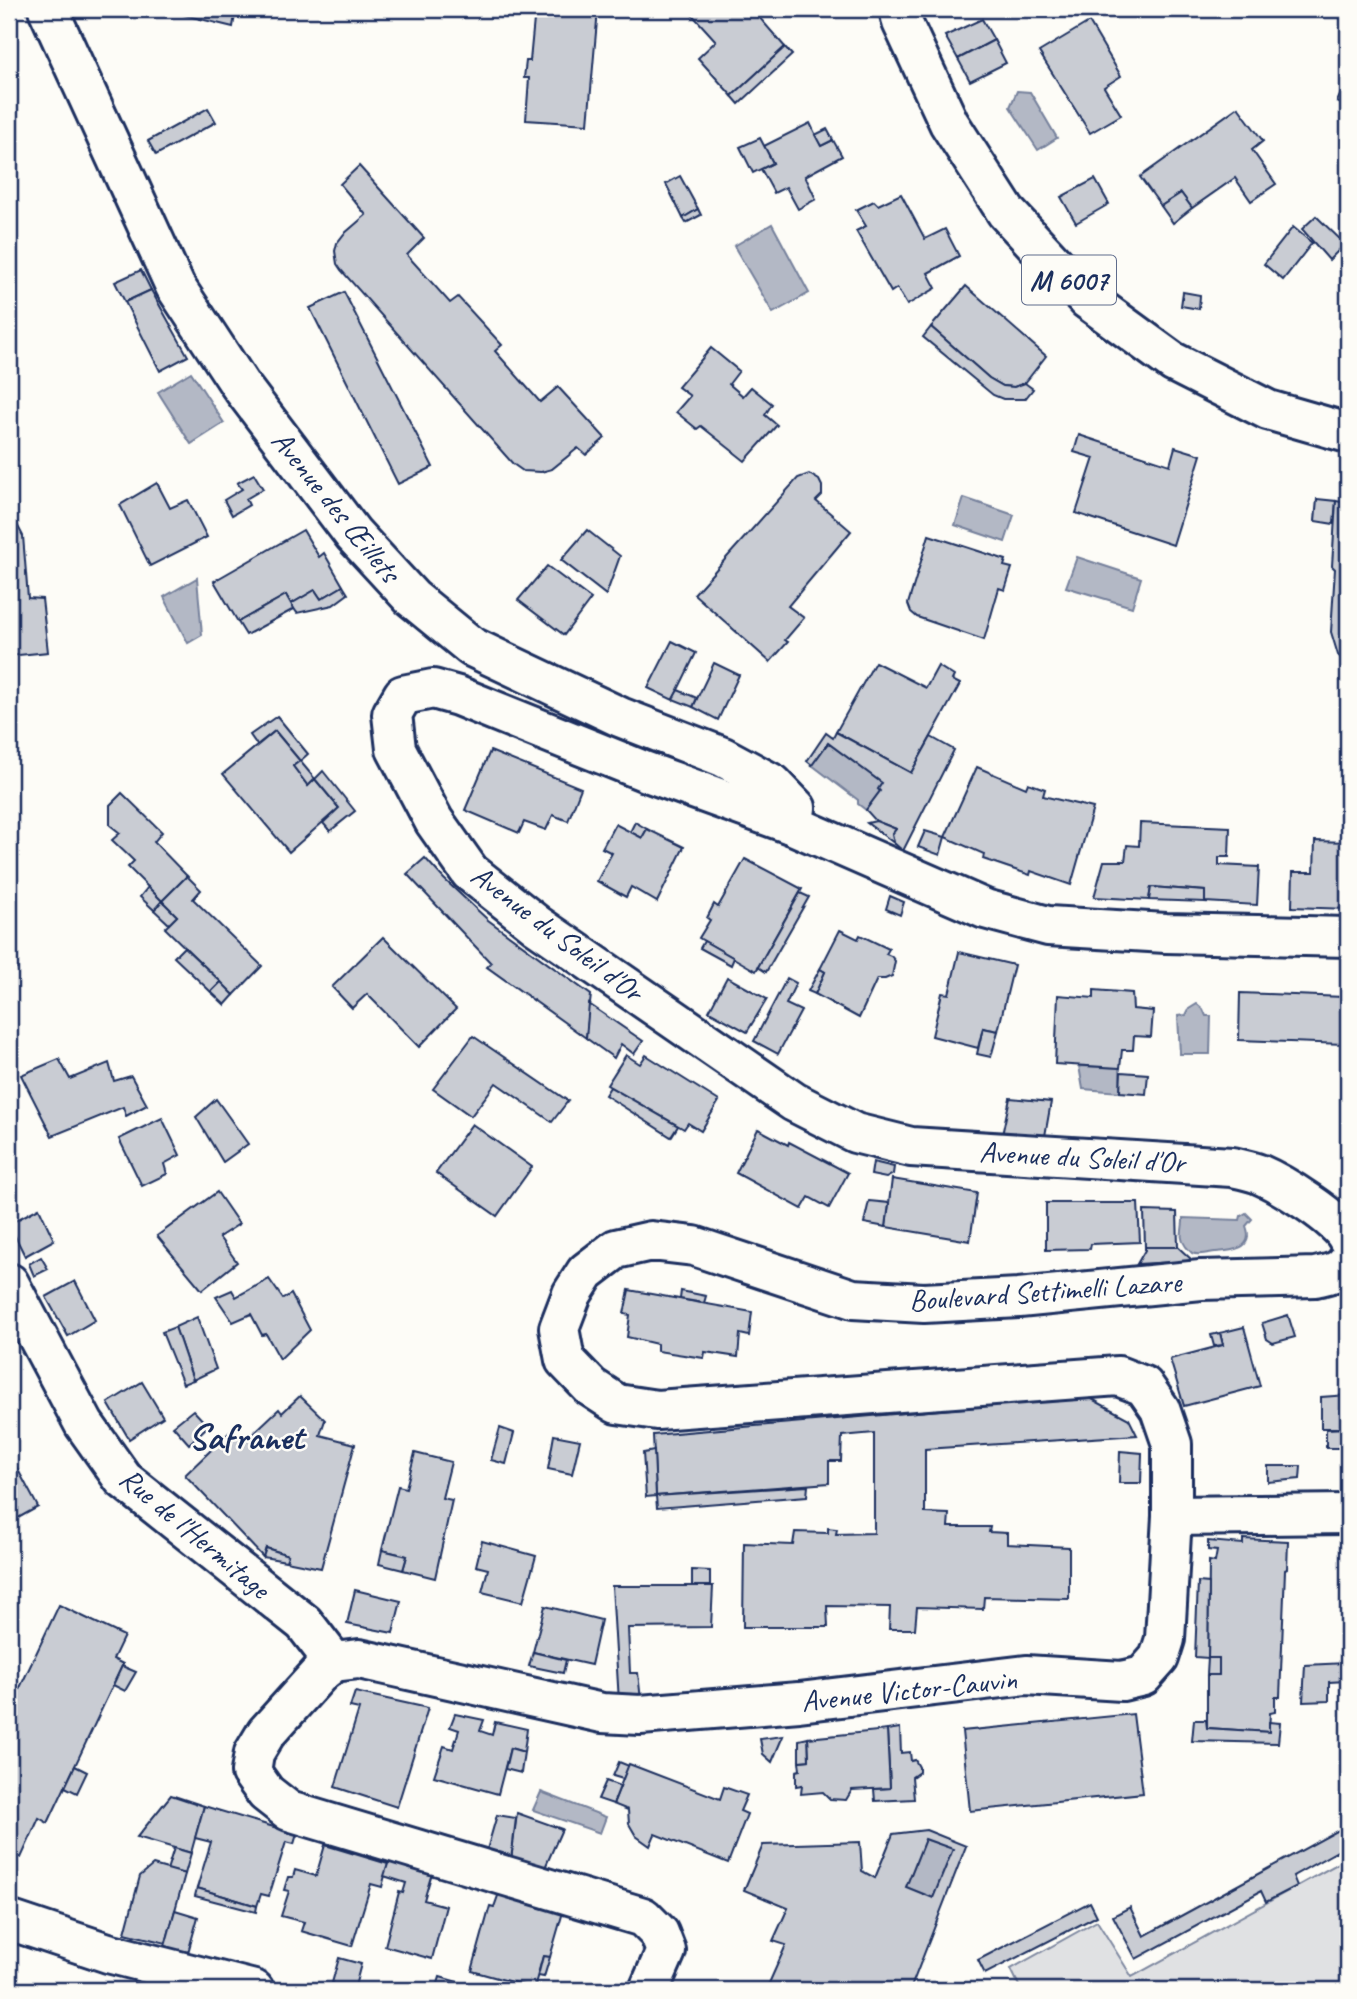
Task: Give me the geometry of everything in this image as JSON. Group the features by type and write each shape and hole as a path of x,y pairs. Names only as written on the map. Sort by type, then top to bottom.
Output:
{"street":[{"name":"Avenue des Œillets","path":"48,9 174,286 240,385 354,534 404,589 472,647 620,717 723,757 773,784 796,808 793,825"},
{"name":"M 6007","path":"899,9 902,22 949,123 1006,212 1088,300 1174,362 1268,410 1348,433"},
{"name":"Avenue du Soleil d'Or","path":"1348,937 1166,933 1048,926 985,909 793,825 656,776 458,696 433,689 403,695 392,714 396,749 434,821 470,872 537,925 794,1102 855,1133 911,1147 1232,1167 1259,1174 1290,1190 1320,1211 1346,1233 1348,1239"},
{"name":"Boulevard Settimelli Lazare","path":"586,1272 616,1249 651,1241 694,1246 853,1299 924,1303 1018,1298 1201,1280 1315,1277 1344,1268 1348,1261"},
{"name":"Avenue Victor-Cauvin","path":"334,1662 359,1659 602,1713 640,1715 799,1702 1026,1675 1122,1681 1143,1676 1159,1658 1165,1639 1172,1516 1172,1444 1160,1409 1144,1386 1118,1376 657,1410 617,1405 591,1387 565,1360 559,1328 572,1294 586,1272"},
{"name":"Rue de l'Hermitage","path":"9,1283 84,1424 123,1479 304,1623 334,1662"},
{"path":"1172,1516 1348,1514"},
{"path":"334,1662 320,1673 266,1733 254,1753 251,1772 266,1793 289,1811 643,1917 659,1933 666,1951 649,1990"},
{"path":"9,1920 108,1953 254,1990"}],"shaded area":[{"path":"1017,91 1030,92 1057,138 1038,150 1010,107"},
{"path":"772,224 809,293 773,313 734,246"},
{"path":"191,372 224,423 191,444 158,392"},
{"path":"964,498 1014,515 1005,542 955,525"},
{"path":"1077,557 1141,578 1132,607 1066,587"},
{"path":"197,578 202,635 188,643 164,597"},
{"path":"828,743 882,783 878,789 880,791 866,810 858,804 858,800 812,765"},
{"path":"1197,1004 1206,1016 1211,1016 1210,1054 1180,1054 1178,1016 1186,1015 1189,1009"},
{"path":"1079,1066 1120,1068 1120,1092 1083,1089"},
{"path":"1246,1213 1252,1219 1246,1226 1247,1240 1240,1248 1197,1254 1192,1253 1183,1242 1183,1218 1240,1220"},
{"path":"541,1792 606,1817 600,1833 533,1810"},
{"path":"925,1839 953,1849 934,1898 906,1887"},
{"path":"1348,1858 1348,1990 1021,1990 1011,1969 1097,1921 1132,1977"}],"building":[{"path":"185,9 236,9 233,27 184,15"},
{"path":"535,9 598,9 588,124 526,120 529,78 524,78 526,61 530,61"},
{"path":"687,9 752,9 785,47 732,96 698,58 716,41"},
{"path":"982,19 994,40 958,59 945,36"},
{"path":"1089,22 1121,76 1104,87 1121,115 1090,133 1039,52"},
{"path":"994,40 1006,63 970,81 958,59"},
{"path":"785,47 792,55 739,104 732,96"},
{"path":"1344,86 1348,89 1348,107 1337,102"},
{"path":"1238,107 1263,141 1252,150 1276,184 1251,201 1235,178 1192,208 1181,193 1161,206 1140,177"},
{"path":"208,108 216,122 156,155 148,141"},
{"path":"810,123 821,146 833,140 842,156 805,176 816,199 798,209 786,187 774,193 761,169 773,163 764,146"},
{"path":"827,129 833,140 821,146 815,135"},
{"path":"760,138 773,163 753,173 740,147"},
{"path":"359,166 424,238 407,255 450,303 458,297 502,345 495,351 540,402 558,387 605,438 586,455 578,448 552,469 541,472 523,471 513,464 341,270 335,251 337,243 366,215 340,184"},
{"path":"680,176 698,209 683,218 666,184"},
{"path":"1095,179 1109,204 1076,223 1061,197"},
{"path":"1181,193 1192,208 1173,223 1161,206"},
{"path":"901,194 925,239 945,229 959,256 928,273 936,288 907,305 897,288 891,292 856,231 866,226 856,210 874,201 878,205"},
{"path":"698,209 701,215 686,223 683,218"},
{"path":"1316,216 1345,244 1329,260 1302,229"},
{"path":"1293,227 1312,243 1283,280 1264,264"},
{"path":"141,270 151,290 125,302 115,282"},
{"path":"966,286 1046,356 1025,383 1014,387 1003,386 989,378 931,327"},
{"path":"151,290 188,356 160,371 125,302"},
{"path":"344,292 433,467 398,484 310,308"},
{"path":"1183,292 1200,295 1199,309 1181,306"},
{"path":"931,327 989,378 1003,386 1014,387 1025,383 1033,389 1025,399 1003,399 993,395 923,337"},
{"path":"711,348 739,371 729,384 743,396 751,387 772,404 765,415 777,425 745,461 701,426 697,429 676,412 690,396 678,387"},
{"path":"1079,435 1170,465 1175,447 1201,455 1173,545 1076,513 1094,458 1074,452"},
{"path":"254,474 263,489 246,499 249,505 232,515 224,500 242,489 237,483"},
{"path":"809,474 819,480 822,486 822,495 816,501 851,531 788,606 804,618 770,662 694,594 798,478"},
{"path":"157,483 170,508 188,500 207,537 150,566 120,505"},
{"path":"1317,499 1336,501 1334,524 1315,521"},
{"path":"1336,501 1348,503 1348,665 1338,655 1331,632"},
{"path":"9,509 23,536 28,598 42,599 48,652 9,656"},
{"path":"303,530 319,557 324,553 343,586 321,599 315,590 291,604 286,595 238,622 214,581"},
{"path":"587,530 620,556 606,595 561,560"},
{"path":"929,535 1006,560 1004,566 1012,568 1005,590 999,588 984,640 917,617 911,612 908,604"},
{"path":"547,566 591,599 564,635 518,600"},
{"path":"343,586 348,594 333,605 297,613 291,604 315,590 321,599"},
{"path":"286,595 294,609 246,635 238,622"},
{"path":"672,641 696,653 673,700 648,688"},
{"path":"875,662 926,688 938,666 954,676 952,680 960,684 911,773 836,732"},
{"path":"714,663 739,675 718,720 693,707"},
{"path":"678,690 697,698 693,707 673,699"},
{"path":"277,716 308,754 300,761 275,731 257,745 250,735"},
{"path":"275,731 300,761 293,766 308,786 315,779 339,808 289,852 223,774"},
{"path":"836,732 911,773 931,737 954,750 903,851 894,843 892,834 896,829 876,821 866,810 880,791 878,789 882,783 828,743 812,765 807,761 826,733 833,738"},
{"path":"490,751 581,788 568,821 553,815 546,830 524,822 519,833 465,810"},
{"path":"300,761 315,779 308,786 293,766"},
{"path":"977,767 1026,788 1028,783 1045,789 1043,796 1093,808 1071,885 983,859 984,854 945,837"},
{"path":"323,771 355,811 330,831 323,823 339,808 315,779"},
{"path":"122,793 162,832 154,842 187,876 162,901 128,867 134,861 112,840 120,833 110,825 110,805"},
{"path":"876,821 896,829 892,834 894,843 867,823"},
{"path":"635,822 647,829 642,838 630,832"},
{"path":"1140,823 1230,827 1229,857 1219,857 1219,865 1259,867 1257,905 1205,902 1205,891 1151,887 1149,900 1094,897 1104,861 1125,861 1127,845 1139,846"},
{"path":"615,824 642,838 647,829 684,847 657,902 631,887 626,897 597,881 612,853 602,848"},
{"path":"925,831 945,837 940,855 918,847"},
{"path":"1315,841 1348,842 1348,909 1292,907 1293,872 1314,872"},
{"path":"425,858 488,920 591,995 586,1038 487,967 491,963 407,874"},
{"path":"745,859 802,889 756,971 699,938 710,920 707,918 714,904 718,907"},
{"path":"187,876 201,890 193,899 262,966 234,995 165,928 177,916 162,901"},
{"path":"148,887 162,901 154,910 140,897"},
{"path":"1151,887 1205,891 1205,902 1149,900"},
{"path":"800,893 809,897 766,972 758,967"},
{"path":"890,896 904,902 900,915 886,909"},
{"path":"162,901 177,916 169,924 154,910"},
{"path":"840,930 858,939 860,935 889,949 886,954 895,961 892,976 877,979 859,1018 815,994 825,972 820,969"},
{"path":"383,937 456,1009 419,1047 367,994 352,1008 332,987"},
{"path":"704,941 734,958 731,965 700,948"},
{"path":"9,942 17,969 9,972"},
{"path":"184,947 221,982 211,992 174,957"},
{"path":"959,952 1014,965 998,1031 983,1028 978,1048 932,1036 942,993 949,994"},
{"path":"820,969 825,972 815,994 808,991"},
{"path":"727,977 767,999 747,1032 709,1011"},
{"path":"787,978 796,983 786,1004 801,1011 778,1054 754,1041"},
{"path":"221,982 234,995 225,1005 211,992"},
{"path":"1094,990 1132,993 1133,1009 1153,1011 1151,1037 1134,1036 1133,1050 1122,1050 1120,1068 1055,1064 1058,995 1094,998"},
{"path":"1240,993 1344,997 1344,1044 1239,1040"},
{"path":"1344,994 1348,994 1348,1044 1344,1044"},
{"path":"589,1004 643,1041 634,1054 621,1044 614,1058 586,1038"},
{"path":"983,1028 998,1031 991,1057 977,1054"},
{"path":"473,1036 568,1101 552,1122 496,1083 471,1116 433,1089"},
{"path":"626,1055 640,1064 646,1055 719,1101 701,1131 688,1123 684,1129 607,1085"},
{"path":"59,1059 70,1079 109,1063 114,1081 131,1076 147,1105 126,1116 123,1107 52,1136 21,1075"},
{"path":"1121,1072 1148,1074 1146,1094 1120,1092"},
{"path":"610,1087 678,1126 671,1137 605,1095"},
{"path":"1010,1098 1051,1102 1045,1136 1002,1135"},
{"path":"216,1099 248,1144 223,1162 196,1117"},
{"path":"162,1118 180,1155 164,1164 167,1174 142,1186 119,1139"},
{"path":"472,1124 532,1167 497,1216 436,1173"},
{"path":"758,1129 848,1173 829,1208 809,1197 802,1209 736,1173"},
{"path":"873,1162 894,1167 893,1174 886,1178 871,1175"},
{"path":"892,1179 977,1193 970,1241 886,1227"},
{"path":"217,1192 239,1224 219,1237 237,1262 202,1290 157,1236"},
{"path":"869,1201 889,1203 886,1227 864,1223"},
{"path":"1046,1203 1138,1203 1140,1242 1091,1244 1090,1249 1046,1250"},
{"path":"39,1208 54,1240 25,1256 9,1224"},
{"path":"1144,1211 1177,1212 1178,1247 1145,1247"},
{"path":"1145,1247 1178,1247 1193,1261 1137,1264"},
{"path":"41,1257 48,1269 34,1276 29,1264"},
{"path":"269,1279 283,1299 291,1294 310,1330 280,1359 266,1334 262,1335 251,1314 233,1322 216,1297 232,1290 236,1297"},
{"path":"75,1281 95,1320 68,1336 46,1297"},
{"path":"629,1290 752,1312 749,1336 740,1334 738,1357 705,1352 704,1358 657,1351 657,1344 627,1337 630,1315 624,1314"},
{"path":"681,1291 706,1296 704,1303 680,1299"},
{"path":"1288,1315 1295,1337 1273,1343 1267,1339 1262,1323"},
{"path":"197,1317 216,1369 193,1380 175,1327"},
{"path":"175,1327 193,1380 183,1384 162,1332"},
{"path":"1244,1327 1260,1386 1184,1406 1170,1359 1223,1345 1220,1333"},
{"path":"1220,1333 1223,1345 1214,1346 1211,1335"},
{"path":"142,1382 163,1417 129,1439 108,1403"},
{"path":"1348,1395 1348,1428 1321,1428 1321,1397"},
{"path":"300,1396 325,1420 320,1435 355,1444 321,1568 286,1561 288,1555 266,1548 263,1557 185,1475 232,1430 244,1442 279,1409 282,1413"},
{"path":"1088,1397 1129,1419 1137,1435 925,1449 925,1513 949,1514 948,1527 990,1527 989,1532 1007,1533 1007,1544 1069,1547 1069,1599 984,1597 983,1609 917,1607 915,1629 889,1629 890,1607 827,1606 828,1627 743,1627 744,1543 793,1545 795,1532 828,1533 828,1528 837,1529 836,1534 874,1533 874,1433 842,1436 841,1461 829,1461 829,1483 656,1496 653,1435"},
{"path":"193,1410 208,1426 189,1444 173,1426"},
{"path":"500,1428 514,1433 506,1464 491,1460"},
{"path":"1348,1428 1348,1448 1326,1448 1326,1429"},
{"path":"554,1435 580,1440 572,1474 548,1469"},
{"path":"654,1451 656,1496 646,1497 643,1453"},
{"path":"1120,1451 1142,1453 1141,1483 1119,1483"},
{"path":"9,1453 38,1507 9,1523"},
{"path":"415,1453 451,1462 442,1498 452,1500 435,1578 403,1570 407,1556 382,1550 398,1486 406,1488"},
{"path":"1268,1466 1301,1466 1300,1479 1268,1482"},
{"path":"808,1486 807,1496 657,1508 656,1496"},
{"path":"1243,1539 1288,1541 1280,1697 1275,1697 1275,1712 1270,1713 1269,1732 1207,1728 1207,1675 1219,1675 1219,1658 1208,1658 1209,1561 1215,1562 1217,1551 1208,1550 1208,1541 1243,1544"},
{"path":"482,1541 536,1556 523,1602 482,1592 488,1569 476,1566"},
{"path":"266,1548 288,1555 286,1561 263,1557"},
{"path":"382,1550 407,1556 403,1570 379,1564"},
{"path":"692,1570 710,1571 710,1586 692,1586"},
{"path":"1198,1582 1209,1583 1208,1658 1195,1657"},
{"path":"612,1586 713,1586 711,1627 628,1628 630,1673 638,1673 641,1700 619,1702"},
{"path":"355,1590 401,1601 393,1633 347,1624"},
{"path":"59,1605 124,1636 113,1659 123,1664 48,1823 39,1818 21,1858 9,1852 9,1711"},
{"path":"545,1606 601,1620 591,1665 533,1652"},
{"path":"533,1652 566,1660 563,1673 529,1666"},
{"path":"1208,1658 1219,1658 1219,1675 1207,1675"},
{"path":"1346,1663 1346,1681 1329,1682 1329,1701 1303,1702 1305,1665"},
{"path":"122,1666 136,1672 125,1691 113,1685"},
{"path":"355,1692 428,1708 397,1807 335,1787 359,1709 350,1707"},
{"path":"455,1714 484,1720 480,1731 492,1735 495,1722 527,1729 524,1752 510,1748 498,1794 434,1776 444,1746 453,1749 459,1730 450,1727"},
{"path":"1133,1714 1143,1793 970,1811 962,1731"},
{"path":"1194,1720 1206,1720 1207,1728 1269,1732 1269,1722 1280,1723 1278,1743 1192,1741"},
{"path":"900,1728 901,1753 910,1752 911,1761 915,1760 919,1767 919,1772 912,1777 914,1799 875,1801 874,1789 890,1788 887,1730"},
{"path":"887,1730 890,1788 852,1790 846,1800 830,1799 823,1792 801,1794 802,1785 796,1786 796,1771 800,1770 799,1761 809,1760 808,1738"},
{"path":"783,1736 772,1762 763,1754 760,1739"},
{"path":"808,1738 809,1760 799,1761 799,1740"},
{"path":"510,1748 524,1752 521,1773 505,1769"},
{"path":"619,1762 629,1766 623,1779 613,1776"},
{"path":"629,1764 720,1799 724,1787 747,1795 740,1811 747,1814 728,1863 655,1834 650,1846 636,1836 629,1824 628,1810 613,1804"},
{"path":"75,1766 87,1772 77,1793 65,1787"},
{"path":"606,1781 620,1786 613,1804 598,1799"},
{"path":"171,1795 204,1806 191,1853 137,1837"},
{"path":"204,1806 297,1834 294,1844 286,1842 269,1896 261,1894 257,1906 197,1888 211,1842 195,1838"},
{"path":"517,1813 562,1829 544,1870 511,1860"},
{"path":"497,1815 516,1818 511,1860 486,1853"},
{"path":"1348,1825 1348,1845 1293,1876 1297,1886 1266,1902 1261,1891 1136,1959 1113,1916 1130,1907 1144,1936"},
{"path":"926,1830 966,1846 910,1990 766,1990 786,1945 773,1941 788,1908 744,1890 763,1845 860,1842 862,1871 875,1878 893,1834","holes":["925,1839 953,1849 933,1898 906,1887"]},
{"path":"325,1845 388,1864 382,1887 371,1884 352,1946 301,1931 304,1922 281,1916 289,1891 284,1890 288,1877 293,1877 295,1870 316,1876"},
{"path":"174,1848 191,1853 185,1874 167,1870"},
{"path":"389,1861 432,1873 424,1900 446,1906 432,1959 385,1946 399,1892 403,1893 406,1883 384,1876"},
{"path":"153,1865 185,1874 166,1943 125,1933 140,1876"},
{"path":"197,1888 257,1906 256,1912 195,1896"},
{"path":"499,1893 563,1912 550,1957 543,1956 534,1988 472,1971 490,1906 494,1907"},
{"path":"1090,1902 1097,1916 985,1974 978,1960"},
{"path":"175,1910 198,1917 187,1956 164,1950"},
{"path":"543,1956 550,1957 544,1977 538,1976"},
{"path":"339,1958 361,1964 354,1990 330,1990"},
{"path":"440,1977 461,1983 459,1990 436,1990"}],"district":[{"name":"Safranet","path":"246,1436"}]}
